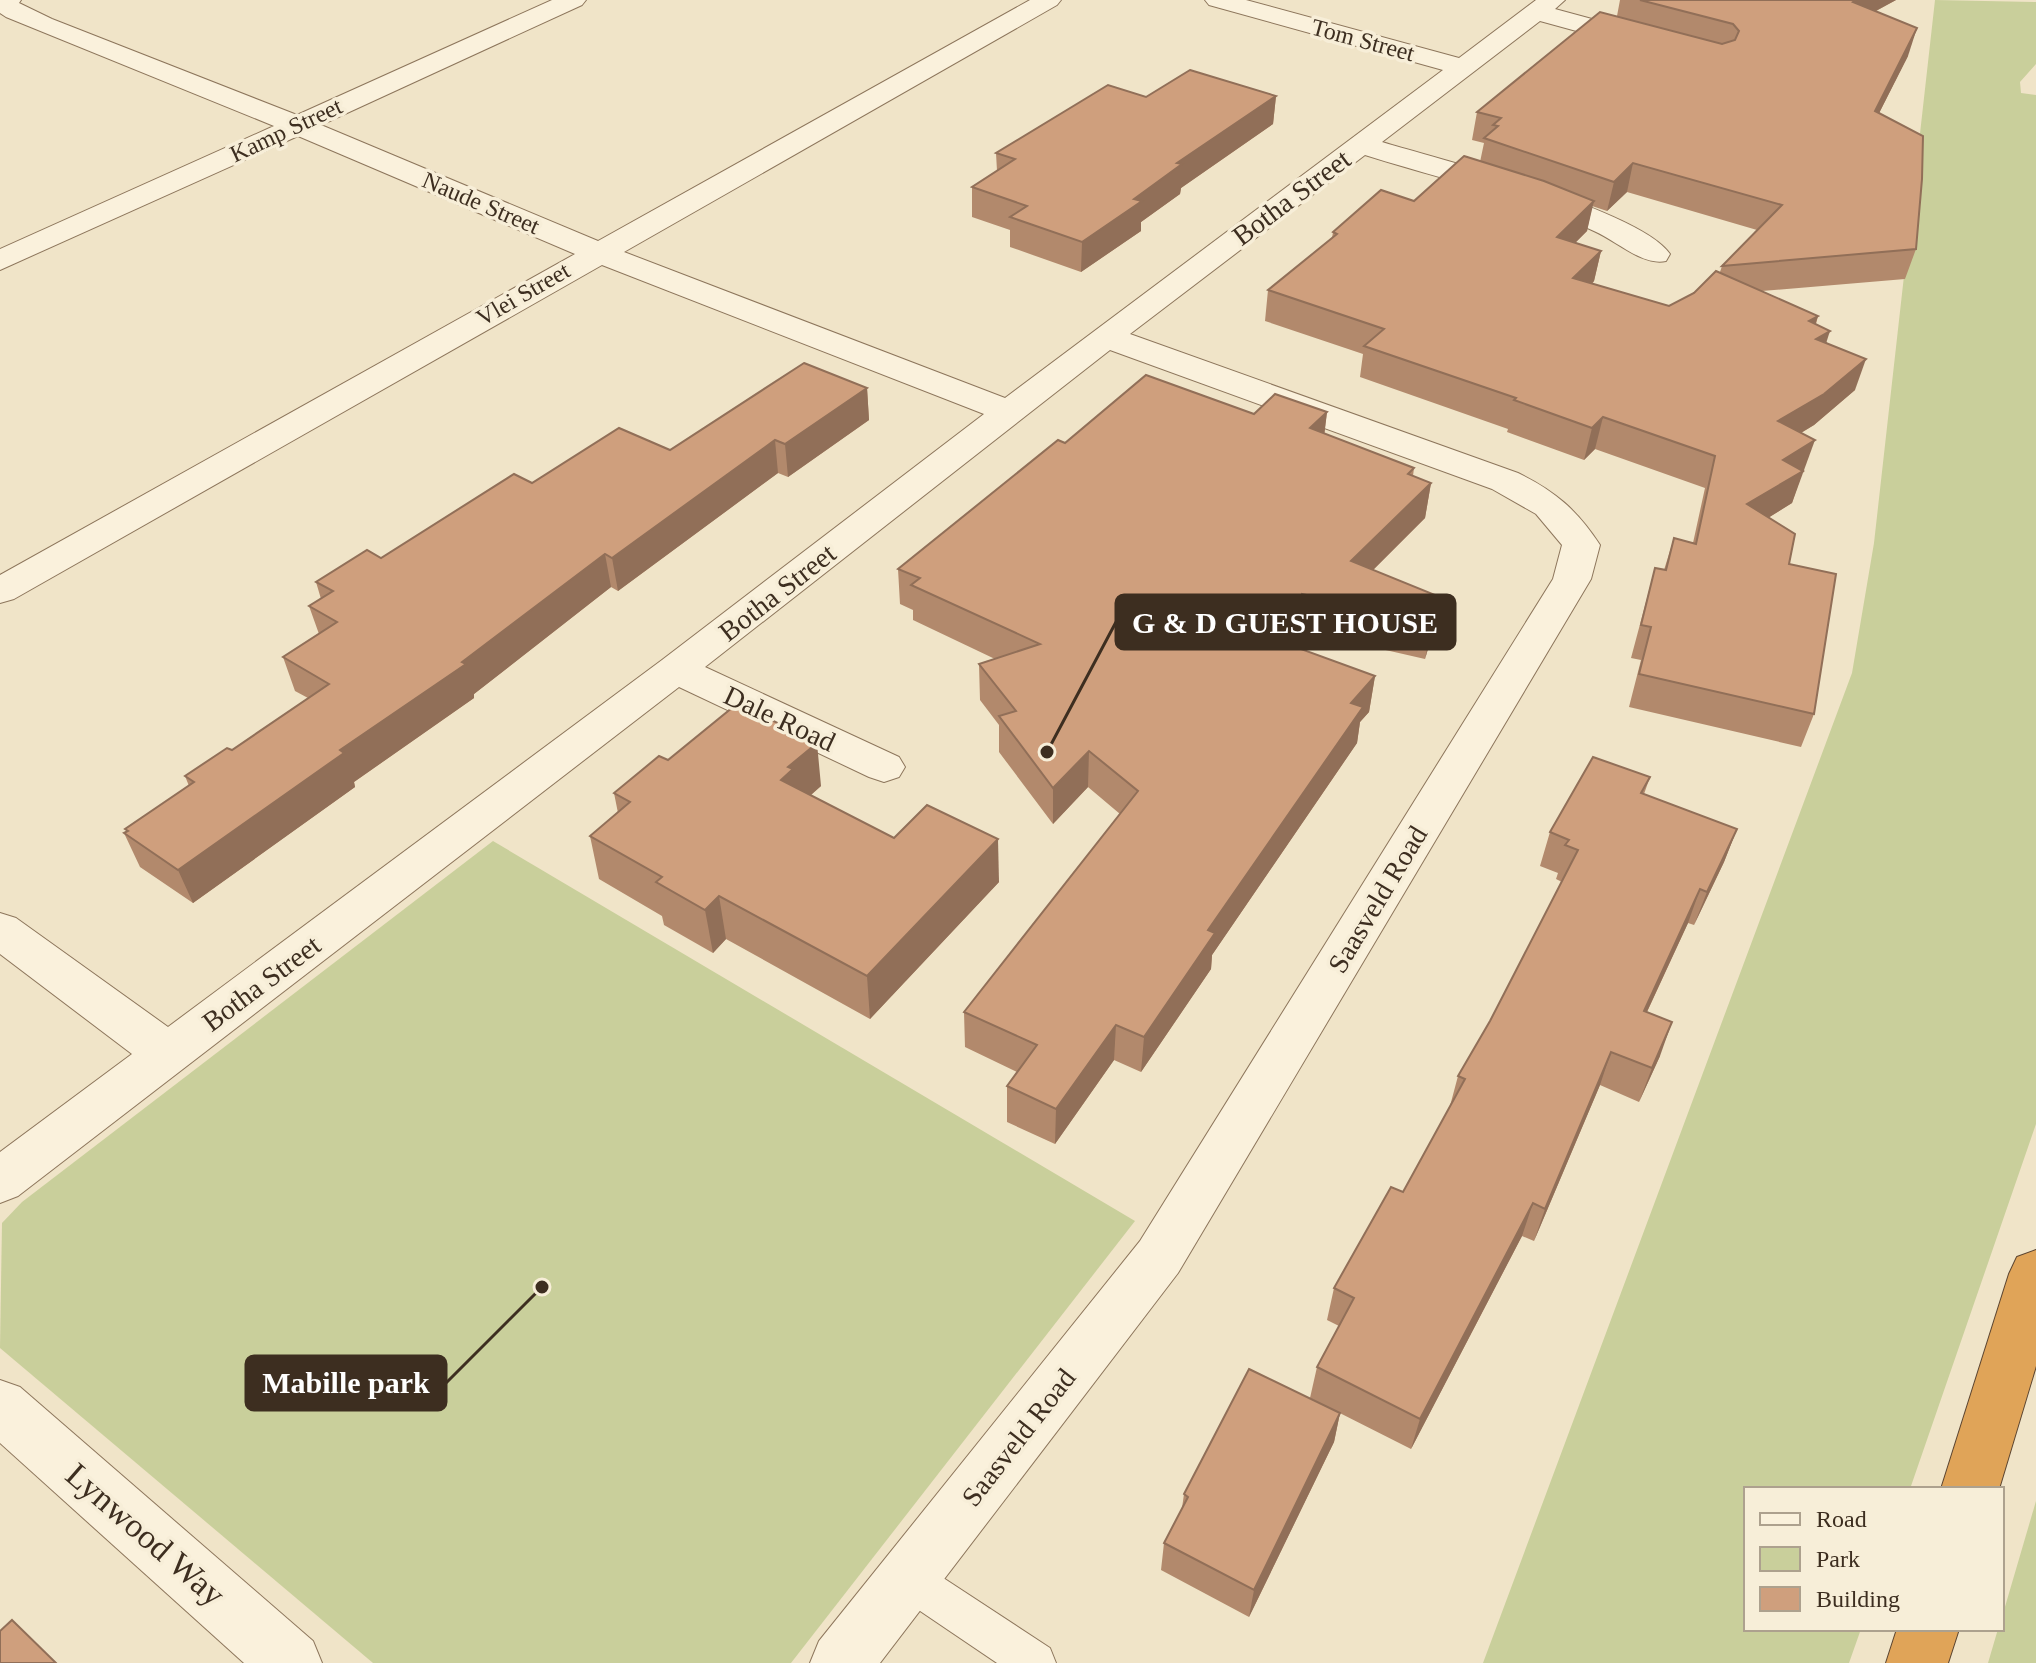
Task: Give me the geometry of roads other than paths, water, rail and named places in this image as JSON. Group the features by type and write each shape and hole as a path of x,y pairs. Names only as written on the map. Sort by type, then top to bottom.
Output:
{"highway":[{"path":"1971,1487 2036,1274"},
{"path":"1917,1663 1927,1631"}],"street":[{"name":"Naude Street","path":"8,0 6,5 15,12 43,24 297,125 597,252 1010,412"},
{"name":"Kamp Street","path":"0,261 573,0"},
{"name":"Vlei Street","path":"0,591 1048,0"},
{"name":"Tom Street","path":"1218,0 1462,67"},
{"path":"1544,6 1671,48"},
{"name":"Botha Street","path":"0,1181 1544,6"},
{"path":"14,35 43,24"},
{"path":"1359,144 1578,212 1628,235 1655,254"},
{"name":"Saasveld Road","path":"841,1663 1159,1257 1572,579 1581,545 1562,515 1538,496 1505,481 1106,337"},
{"name":"Dale Road","path":"676,669 884,767"},
{"path":"0,930 168,1054"},
{"name":"Lynwood Way","path":"0,1406 291,1663"}],"lane":[{"path":"907,1578 1035,1663"}],"place":[{"name":"G & D GUEST HOUSE","path":"1047,752"},
{"name":"Mabille park","path":"542,1287"}]}
